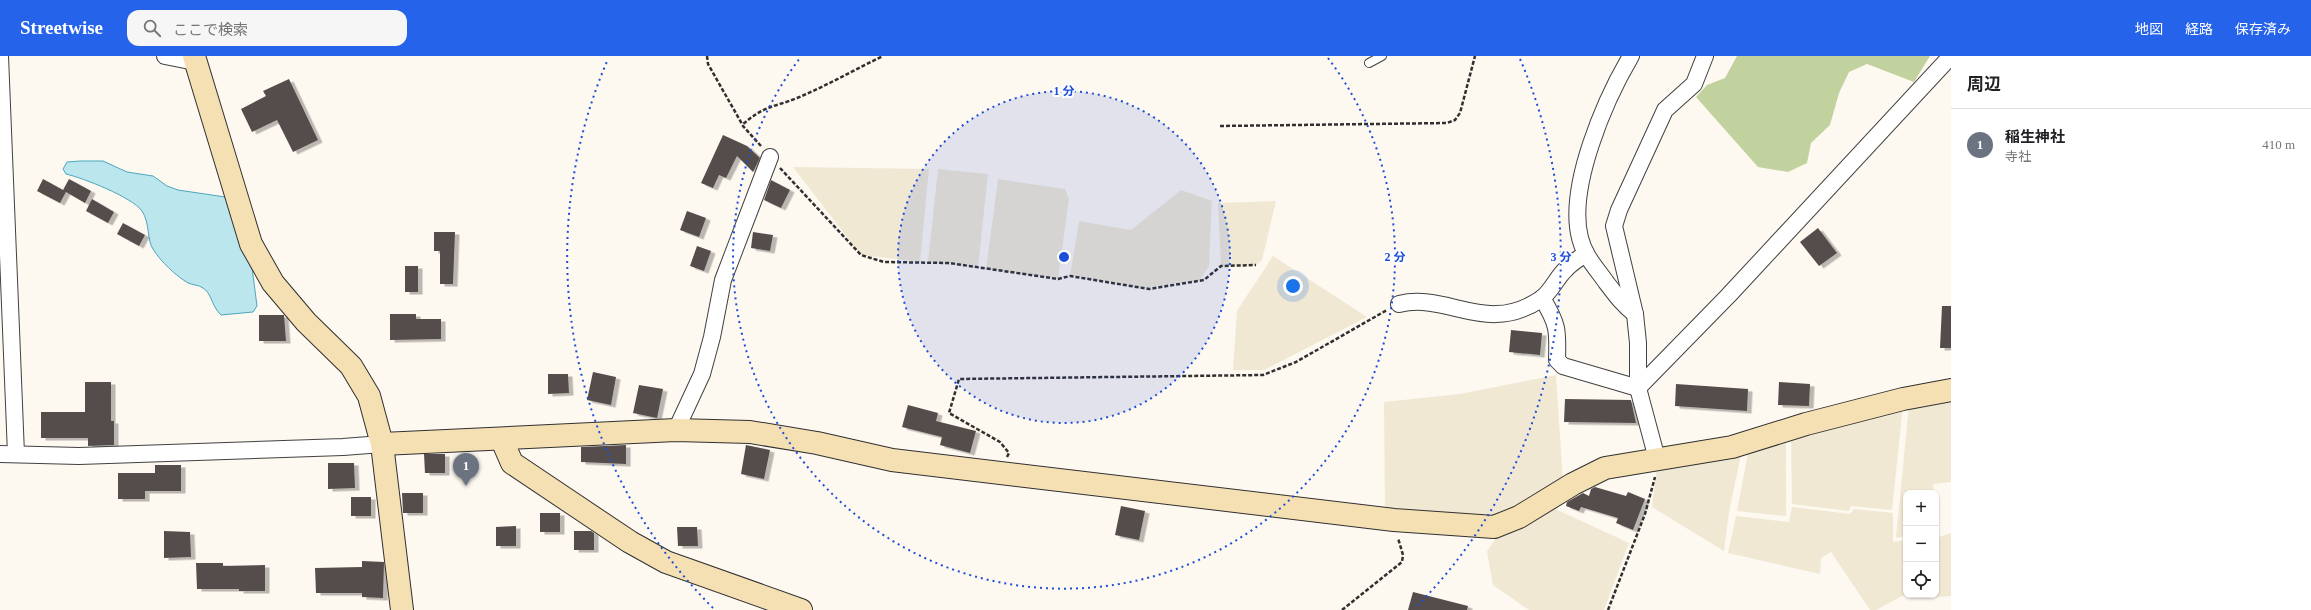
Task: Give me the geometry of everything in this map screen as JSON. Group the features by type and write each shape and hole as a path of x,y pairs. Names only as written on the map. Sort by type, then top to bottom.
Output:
{"street":[{"path":"0,56 16,454"},
{"path":"165,56 195,59 252,244 273,283 306,322 351,366 369,396 382,444 402,610"},
{"path":"1631,56 1604,108 1584,175 1578,217 1580,238 1585,254 1624,306 1635,314"},
{"path":"1658,459 1638,388 1638,342 1635,314 1614,226 1618,210 1665,110 1694,84 1705,56"},
{"path":"1638,388 1728,296 1951,56"},
{"path":"676,430 702,374 723,280 770,157"},
{"path":"1399,304 1412,301 1469,313 1498,314 1521,310 1542,298 1566,268 1585,254"},
{"path":"1542,298 1555,318 1558,334 1557,360 1563,366 1638,388"},
{"path":"0,454 79,456 343,447 676,430 750,432 817,443 892,460 1394,520 1494,528 1519,517 1573,484 1605,468 1732,447 1806,424 1904,399 1951,390"},
{"path":"502,440 512,463 630,542 666,562 801,610"}],"lane":[{"path":"1369,63 1382,56"}],"path":[{"path":"707,56 708,64 742,125 862,255 884,262 949,263 1058,279 1070,276 1148,289 1204,280 1221,266 1256,265"},
{"path":"742,125 756,112 769,106 796,98 883,56"},
{"path":"1220,126 1447,123 1455,120 1460,113 1475,56"},
{"path":"998,473 1009,453 1000,442 949,413 959,379 1263,375 1296,362 1399,304"},
{"path":"1608,610 1645,514 1658,466 1658,459"},
{"path":"1342,610 1402,562 1403,555 1394,526 1394,520"}],"shaded area":[{"path":"793,167 929,169 920,262 861,255"},
{"path":"938,169 988,174 978,268 928,262"},
{"path":"998,179 1065,189 1069,199 1058,279 986,269"},
{"path":"1181,190 1212,201 1209,266 1199,281 1141,288 1070,276 1079,221 1131,230"},
{"path":"1276,201 1262,260 1256,265 1221,266 1218,203"},
{"path":"1273,256 1367,317 1264,370 1233,370 1237,311"},
{"path":"1556,375 1563,483 1493,522 1385,511 1384,402 1460,394"},
{"path":"1951,392 1951,482 1933,484 1934,490 1903,490 1903,537 1896,538 1909,405"},
{"path":"1903,405 1892,510 1851,506 1849,511 1792,504 1791,432"},
{"path":"1786,436 1786,516 1737,511 1749,448"},
{"path":"1742,450 1729,512 1724,551 1652,507 1657,466"},
{"path":"1792,507 1850,514 1854,509 1893,513 1893,542 1903,540 1903,596 1876,610 1870,610 1831,552 1821,558 1820,574 1728,553 1736,516 1789,522"},
{"path":"1553,508 1629,543 1604,610 1529,610 1493,585 1487,551 1498,535 1517,531"},
{"path":"1951,533 1951,596 1939,597 1939,537"}],"green space":[{"path":"1737,56 1930,56 1914,82 1867,64 1849,72 1839,93 1830,125 1811,143 1807,163 1788,172 1758,167 1696,97 1707,85 1725,78"}],"water":[{"path":"103,161 127,172 153,176 167,186 178,190 232,198 251,260 257,306 253,312 221,315 206,290 183,280 156,254 151,246 145,216 137,206 107,189 66,174 63,169 67,162"}],"building":[{"path":"289,79 318,140 293,152 277,120 252,132 241,109 266,96 263,91"},
{"path":"723,135 747,146 760,158 753,172 737,156 726,178 719,175 713,188 701,183"},
{"path":"43,179 63,190 69,179 91,191 85,203 66,192 60,203 37,191"},
{"path":"771,180 790,190 781,208 764,200"},
{"path":"92,199 114,212 108,223 86,211"},
{"path":"687,211 706,218 699,237 680,230"},
{"path":"123,223 145,235 139,246 117,234"},
{"path":"1818,228 1837,253 1819,266 1800,242"},
{"path":"434,232 455,232 453,284 440,284 440,251 434,251"},
{"path":"753,232 773,235 770,251 751,248"},
{"path":"697,246 711,251 704,271 690,266"},
{"path":"405,266 418,266 418,292 405,292"},
{"path":"1942,306 1951,306 1951,348 1940,348"},
{"path":"390,314 416,314 416,319 441,319 441,339 390,340"},
{"path":"259,315 284,315 286,341 259,341"},
{"path":"1511,330 1542,333 1540,355 1509,352"},
{"path":"593,372 616,377 611,405 587,400"},
{"path":"548,374 568,374 569,393 548,394"},
{"path":"85,382 111,382 111,421 114,421 114,445 88,446 88,438 41,438 41,412 85,412"},
{"path":"1779,382 1810,384 1809,406 1778,405"},
{"path":"1676,384 1748,389 1747,411 1675,406"},
{"path":"639,385 663,389 657,418 633,413"},
{"path":"1565,399 1631,400 1636,423 1564,422"},
{"path":"908,405 938,413 936,421 976,431 970,453 940,445 942,437 902,427"},
{"path":"626,445 626,464 581,462 581,447"},
{"path":"746,445 770,450 764,479 741,474"},
{"path":"424,454 445,454 445,473 425,473"},
{"path":"328,463 354,463 355,488 328,489"},
{"path":"155,465 181,465 181,491 145,491 145,499 118,499 118,473 155,473"},
{"path":"1595,487 1626,496 1628,492 1645,499 1633,530 1616,523 1618,518 1581,507 1579,511 1566,506 1567,502 1583,493 1589,496 1591,489"},
{"path":"402,493 423,493 423,513 403,513"},
{"path":"351,497 371,497 371,516 351,516"},
{"path":"1121,506 1145,511 1139,540 1115,535"},
{"path":"540,513 560,513 560,532 540,532"},
{"path":"516,526 516,546 496,546 496,527"},
{"path":"677,527 697,527 698,546 678,546"},
{"path":"164,531 190,532 191,557 164,558"},
{"path":"574,531 591,531 594,533 594,550 574,550"},
{"path":"362,561 384,562 383,598 362,597 362,593 316,593 315,568 362,567"},
{"path":"196,563 223,563 223,566 265,565 265,591 239,591 239,589 197,589"},
{"path":"1413,592 1468,606 1467,610 1408,610"}],"place":[{"name":"稲生神社","path":"466,486"}]}
